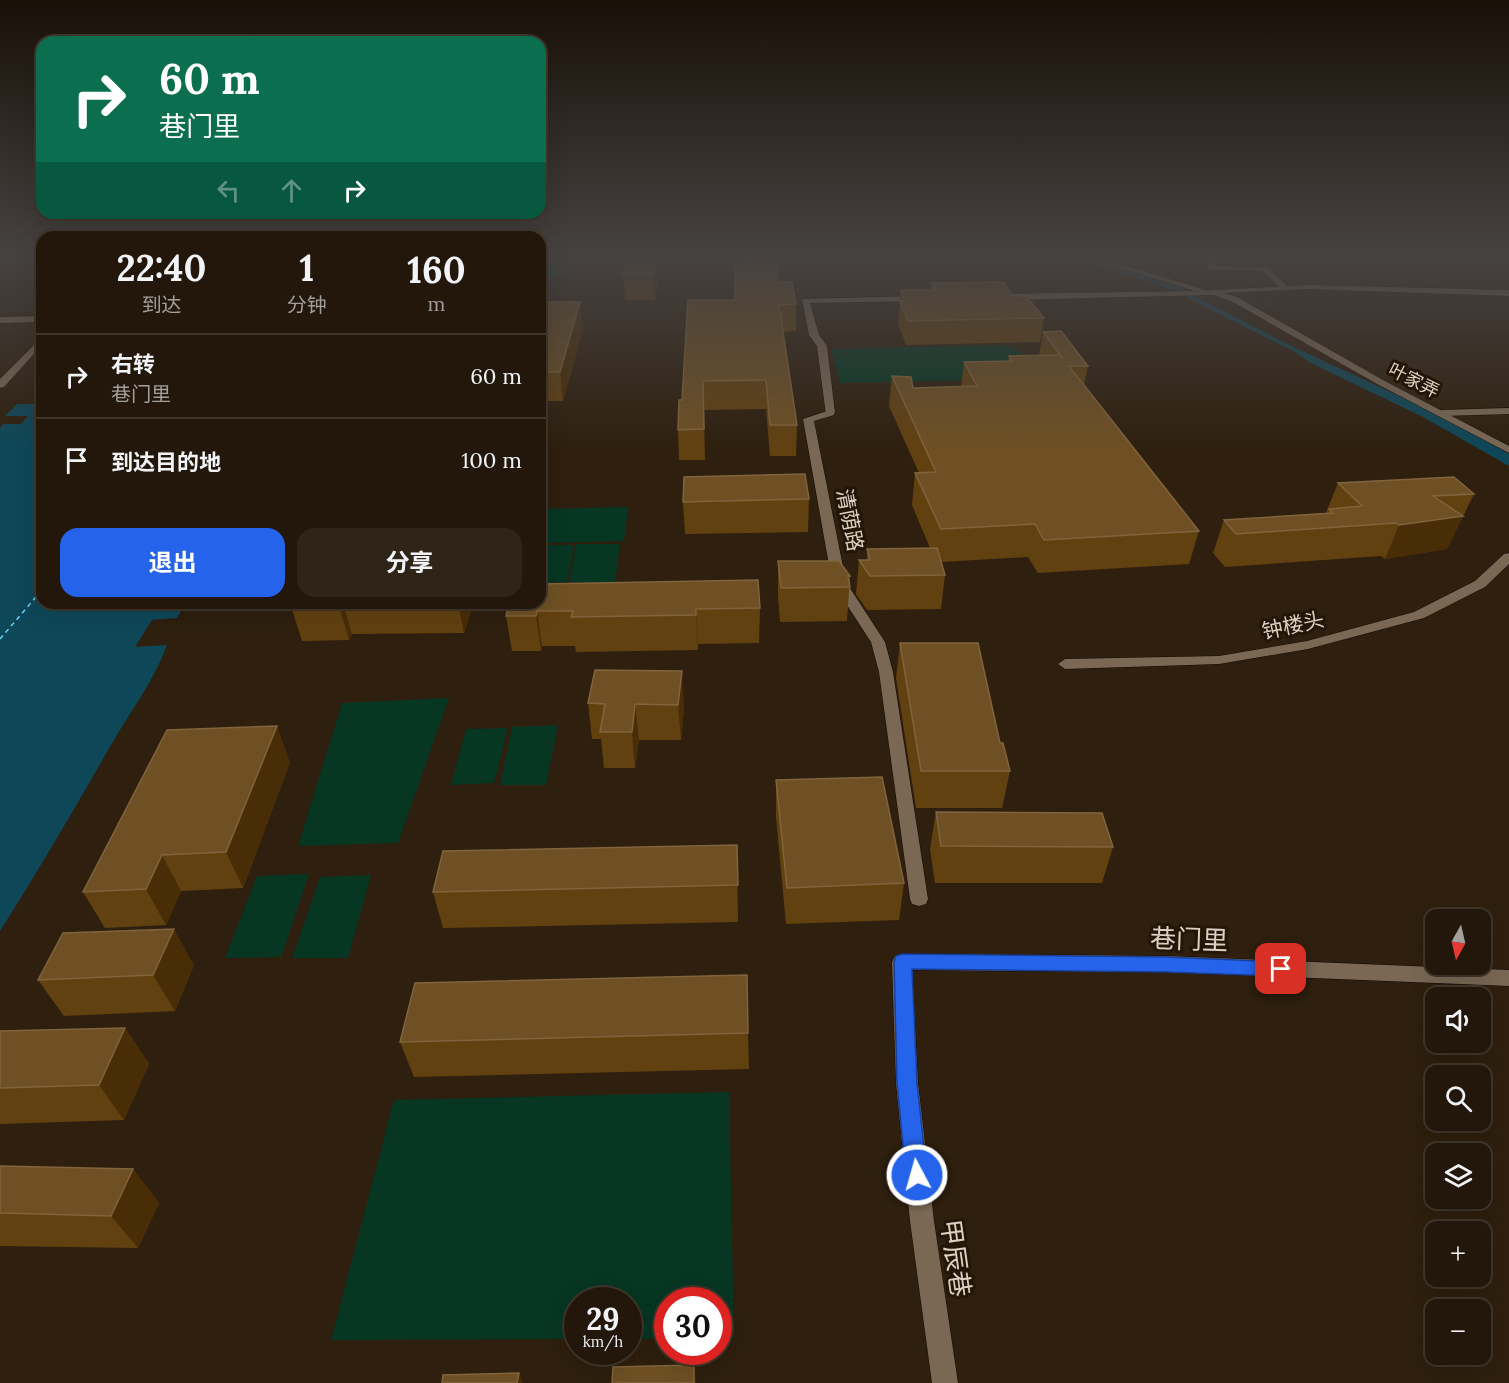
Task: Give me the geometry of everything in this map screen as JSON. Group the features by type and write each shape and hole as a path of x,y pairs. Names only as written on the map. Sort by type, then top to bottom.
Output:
{"street":[{"name":"清荫路","path":"810,322 814,335 822,346 830,413 808,419 839,582 878,642 886,672 919,899"},
{"name":"叶家弄","path":"1274,322 1380,382 1509,450"},
{"path":"0,385 36,346"},
{"path":"1442,414 1509,411"},
{"name":"钟楼头","path":"1065,664 1219,660 1308,645 1419,615 1480,584 1509,557"},
{"name":"巷门里","path":"902,962 1167,964 1509,978"},
{"name":"甲辰巷","path":"902,962 907,1083 921,1221 945,1383"}],"green space":[{"path":"1007,345 1032,359 1039,379 840,383 831,349"},
{"path":"628,507 624,541 546,543 546,509"},
{"path":"576,544 620,544 615,582 569,582"},
{"path":"546,545 574,545 567,582 546,583"},
{"path":"449,698 398,843 298,846 342,703"},
{"path":"558,725 546,785 500,785 512,727"},
{"path":"508,728 494,783 451,785 466,729"},
{"path":"309,874 281,957 225,958 257,876"},
{"path":"371,875 348,958 292,958 320,877"},
{"path":"729,1092 734,1338 732,1338 732,1287 654,1287 654,1339 642,1339 642,1287 564,1287 564,1339 331,1340 394,1100"}],"water":[{"path":"1234,322 1245,322 1298,349 1437,414 1509,454 1509,466 1423,417 1309,362 1297,353"},
{"path":"17,404 36,404 36,609 182,609 177,618 152,620 135,647 167,645 149,684 0,931 0,428 3,424 21,424 28,416 5,416"}],"building":[{"path":"546,322 574,322 560,372 546,372"},
{"path":"687,322 781,322 797,425 770,425 766,380 703,381 704,429 678,430 679,400 682,400"},
{"path":"1061,331 1088,366 1069,366 1199,531 1044,540 1035,524 941,529 915,473 936,472 892,376 911,377 913,388 977,386 964,362 1012,361 1009,356 1060,355 1063,359 1043,332"},
{"path":"805,474 809,499 683,502 684,477"},
{"path":"1454,477 1474,494 1433,496 1463,516 1399,525 1396,523 1236,534 1224,520 1333,513 1329,509 1362,506 1338,483"},
{"path":"937,548 945,575 870,576 859,560 870,560 867,549"},
{"path":"778,561 839,561 850,576 848,576 850,587 781,588"},
{"path":"758,580 760,608 696,609 696,615 571,617 573,611 537,611 536,616 506,616 508,609 546,609 546,584"},
{"path":"900,643 978,643 1000,743 1003,743 1010,771 921,771"},
{"path":"595,670 682,671 678,705 635,704 632,732 600,732 605,704 588,703"},
{"path":"277,726 226,852 162,855 146,889 83,892 167,730"},
{"path":"882,777 904,883 787,888 776,780"},
{"path":"936,812 1102,813 1113,847 941,846"},
{"path":"737,845 738,885 433,892 443,851"},
{"path":"174,929 153,975 38,980 63,933"},
{"path":"747,975 748,1033 400,1042 415,983"},
{"path":"125,1028 99,1085 0,1088 0,1031"},
{"path":"0,1166 133,1169 111,1216 0,1213"},
{"path":"694,1365 694,1383 612,1383 613,1367"},
{"path":"519,1373 517,1383 442,1383 443,1375"}],"ferry route":[{"path":"0,639 36,597"}],"route":[{"path":"917,1175 907,1083 902,962 1167,964 1281,969"}]}
